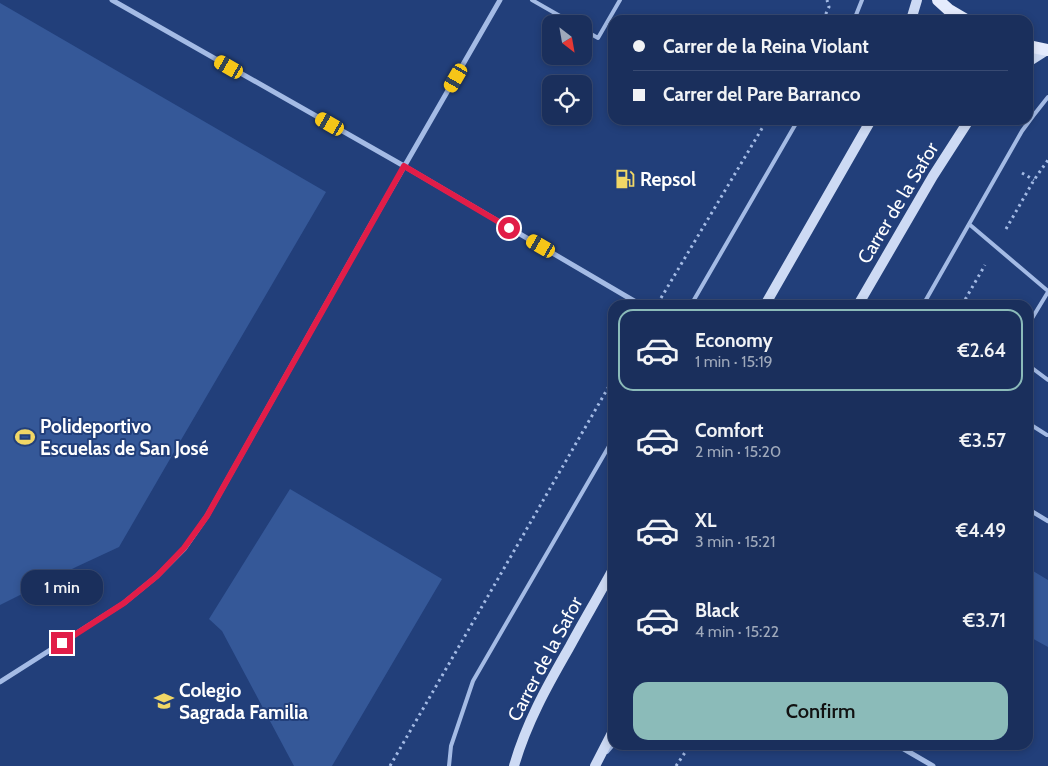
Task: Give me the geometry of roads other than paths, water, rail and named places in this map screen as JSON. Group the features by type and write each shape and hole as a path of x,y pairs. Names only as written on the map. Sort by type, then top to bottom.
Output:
{"main road":[{"path":"912,15 917,0"},
{"path":"938,0 958,15"},
{"path":"1033,47 1047,50"},
{"path":"1033,59 1047,50"},
{"path":"768,300 868,125"},
{"name":"Carrer de la Safor","path":"861,300 932,176 966,125"},
{"name":"Carrer de la Safor","path":"514,766 530,721 549,682 608,578"},
{"path":"595,765 608,741"}],"street":[{"path":"112,0 404,166 632,300"},
{"path":"0,682 124,603 157,576 184,548 207,516 404,166 500,0"},
{"path":"1033,512 1048,521"},
{"path":"904,750 924,763 933,766"}],"lane":[{"path":"532,0 558,15"},
{"path":"611,15 620,0"},
{"path":"856,15 862,0"},
{"path":"592,35 598,38 608,21"},
{"path":"1033,116 1048,97"},
{"path":"694,300 795,125"},
{"path":"925,300 1026,125"},
{"path":"969,224 1048,291 1033,316"},
{"path":"1033,369 1048,380"},
{"path":"1033,425 1047,435"},
{"path":"449,766 451,746 473,681 608,448"},
{"path":"595,765 608,750"}],"place":[{"name":"Repsol","path":"625,179"},
{"name":"Polideportivo Escuelas de San José","path":"25,437"},
{"name":"Colegio Sagrada Familia","path":"164,701"}]}
